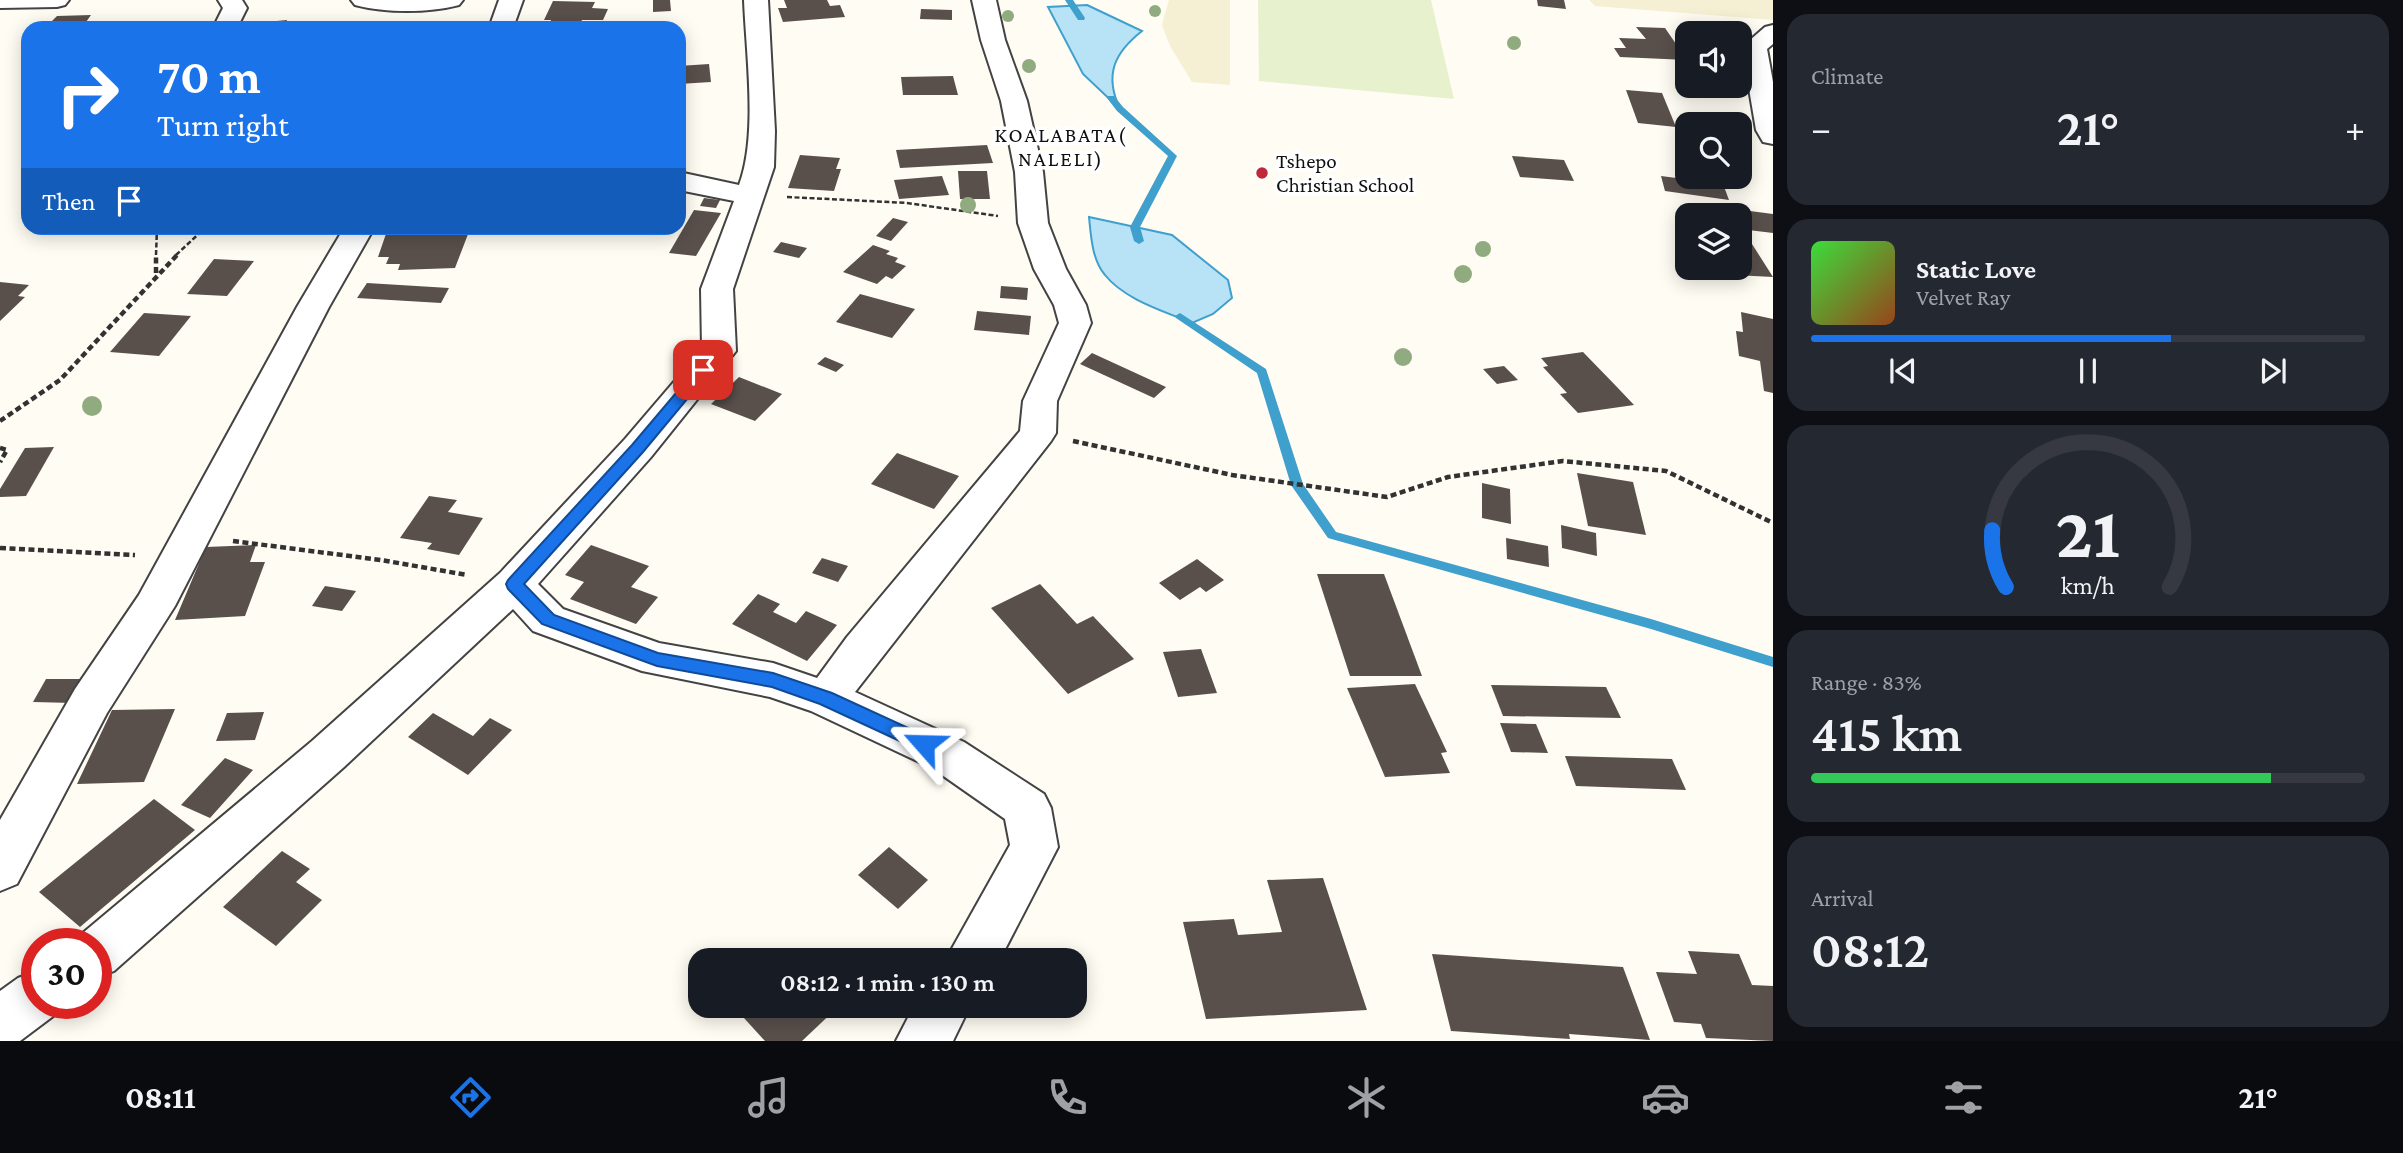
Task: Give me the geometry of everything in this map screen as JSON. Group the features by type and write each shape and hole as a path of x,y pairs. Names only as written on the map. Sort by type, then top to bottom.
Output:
{"street":[{"path":"0,1 57,0"},
{"path":"228,21 234,8 230,0"},
{"path":"363,0 451,0"},
{"path":"503,21 512,0"},
{"path":"112,940 328,754 514,584 638,448 719,351 717,289 760,167 762,131 756,0"},
{"path":"826,699 862,649 1038,433 1040,401 1075,323 1070,305 1050,269 1033,223 1029,172 1014,102 993,40 984,0"},
{"path":"1773,33 1754,47 1769,130 1773,136"},
{"path":"686,182 751,196"},
{"path":"0,869 91,701 153,606 355,235"},
{"path":"514,584 548,620 657,659 773,680 826,699 948,755 1027,808 1034,847 978,948"},
{"path":"0,1023 21,1008"},
{"path":"923,1041 937,1018"}],"path":[{"path":"751,196 907,203 978,212 1033,223"},
{"path":"156,274 157,235"},
{"path":"0,421 60,380 156,274 198,235"},
{"path":"1038,433 1232,475 1387,497 1448,477 1563,461 1666,471 1773,523"},
{"path":"0,448 7,450 0,462"},
{"path":"0,548 120,555 183,548 222,539 381,560 514,584"}],"shaded area":[{"path":"1169,0 1230,0 1230,85 1192,82 1170,46 1162,25"},
{"path":"1589,0 1773,0 1773,20 1595,6"}],"green space":[{"path":"1258,0 1431,0 1454,99 1259,81"}],"water":[{"path":"1087,5 1142,31 1132,39 1114,66 1113,86 1120,109 1083,74 1048,7"},
{"path":"1089,217 1172,235 1228,280 1232,298 1213,314 1192,323 1134,298 1113,284 1097,262"}],"building":[{"path":"653,0 670,0 671,11 653,12"},
{"path":"784,0 827,0 830,6 840,5 845,17 783,22 778,8 787,8"},
{"path":"1537,0 1564,0 1566,9 1538,6"},
{"path":"553,1 595,2 592,8 608,9 603,20 544,20"},
{"path":"921,9 952,10 952,20 920,19"},
{"path":"91,15 87,21 52,21 57,16"},
{"path":"1636,27 1665,28 1675,43 1675,59 1620,57 1614,48 1626,48 1619,38 1646,39"},
{"path":"709,64 711,82 686,84 686,66"},
{"path":"953,76 958,95 903,95 901,77"},
{"path":"1626,90 1662,93 1675,127 1638,123"},
{"path":"987,145 993,163 900,168 896,150"},
{"path":"800,155 840,158 836,169 841,169 834,191 788,188"},
{"path":"1512,156 1564,160 1574,181 1520,177"},
{"path":"958,171 987,171 990,199 960,199"},
{"path":"942,176 949,195 899,199 894,180"},
{"path":"1661,176 1675,178 1675,189 1725,189 1729,200 1665,191"},
{"path":"704,198 720,200 716,208 700,206"},
{"path":"694,210 721,213 696,256 669,253 679,235 686,235 686,224"},
{"path":"1752,211 1773,214 1773,233 1752,230"},
{"path":"893,218 908,222 891,241 876,236"},
{"path":"386,235 468,235 455,268 398,270 400,264 386,264 389,257 378,257"},
{"path":"781,242 807,248 799,258 773,252"},
{"path":"1752,244 1773,277 1752,276"},
{"path":"873,245 890,251 886,254 898,258 895,262 906,266 892,279 886,276 877,284 843,272"},
{"path":"214,259 254,261 227,296 187,294"},
{"path":"0,282 29,285 18,296 25,297 0,321"},
{"path":"367,283 449,288 441,303 357,298"},
{"path":"1001,286 1028,288 1027,300 1000,298"},
{"path":"860,294 915,309 892,338 836,322"},
{"path":"977,311 1031,316 1029,335 974,330"},
{"path":"1741,312 1773,319 1773,393 1764,391 1760,361 1739,356 1736,331 1743,332"},
{"path":"144,313 191,316 159,356 110,352"},
{"path":"1583,352 1634,405 1578,413 1560,394 1567,393 1543,367 1548,366 1541,358"},
{"path":"1092,353 1166,387 1154,398 1080,364"},
{"path":"825,357 844,365 836,372 817,364"},
{"path":"1504,366 1518,380 1497,384 1483,369"},
{"path":"739,377 782,394 755,421 711,404"},
{"path":"54,447 26,496 0,497 0,489 25,448"},
{"path":"897,453 959,476 934,509 871,484"},
{"path":"1577,473 1633,482 1646,535 1588,526"},
{"path":"1482,483 1510,489 1511,524 1482,518"},
{"path":"429,496 457,500 448,512 483,518 459,555 427,549 432,543 400,538"},
{"path":"1561,525 1596,533 1597,556 1562,548"},
{"path":"1506,538 1548,546 1549,567 1507,559"},
{"path":"256,545 250,562 265,562 245,616 175,620 206,547"},
{"path":"591,545 649,566 631,587 658,597 636,624 570,599 584,582 565,575"},
{"path":"822,558 848,566 838,582 812,573"},
{"path":"1197,559 1224,580 1206,592 1200,587 1180,600 1159,583"},
{"path":"1317,574 1384,574 1422,676 1350,676"},
{"path":"1040,584 1077,624 1093,616 1134,659 1068,694 991,608"},
{"path":"325,586 356,591 342,611 312,606"},
{"path":"758,594 780,604 773,612 796,623 806,611 837,625 807,661 732,624"},
{"path":"1201,649 1217,693 1178,697 1163,652"},
{"path":"46,679 86,679 73,703 33,702"},
{"path":"1415,684 1447,752 1441,753 1450,773 1385,777 1347,688"},
{"path":"1491,685 1606,687 1621,718 1503,716"},
{"path":"175,709 144,782 77,784 112,710"},
{"path":"264,712 255,740 216,741 227,713"},
{"path":"433,713 473,736 490,718 512,730 468,775 408,737"},
{"path":"1500,723 1536,724 1548,753 1511,752"},
{"path":"1565,756 1672,759 1686,790 1576,786"},
{"path":"225,758 253,770 210,818 181,805"},
{"path":"154,799 195,830 80,927 39,892"},
{"path":"889,847 928,880 898,909 858,875"},
{"path":"282,851 310,869 296,882 322,900 276,946 223,907"},
{"path":"1323,878 1367,1010 1206,1019 1183,922 1234,919 1238,935 1282,932 1267,880"},
{"path":"1688,951 1739,954 1752,985 1773,986 1773,1041 1706,1038 1701,1024 1674,1022 1656,972 1697,974"},
{"path":"1432,954 1623,967 1650,1040 1569,1034 1570,1039 1451,1031"},
{"path":"744,1018 826,1018 802,1041 765,1041"}],"waterway":[{"path":"1069,0 1081,18"},
{"path":"1111,98 1173,156 1135,227 1139,241"},
{"path":"1180,316 1262,371 1297,485 1332,535 1651,624 1773,662"}],"place":[{"name":"Tshepo Christian School","path":"1262,173"}],"district":[{"name":"KOALABATA( NALELI)","path":"1061,147"}],"route":[{"path":"703,370 638,448 514,584 548,620 657,659 773,680 826,699 924,744"}]}
